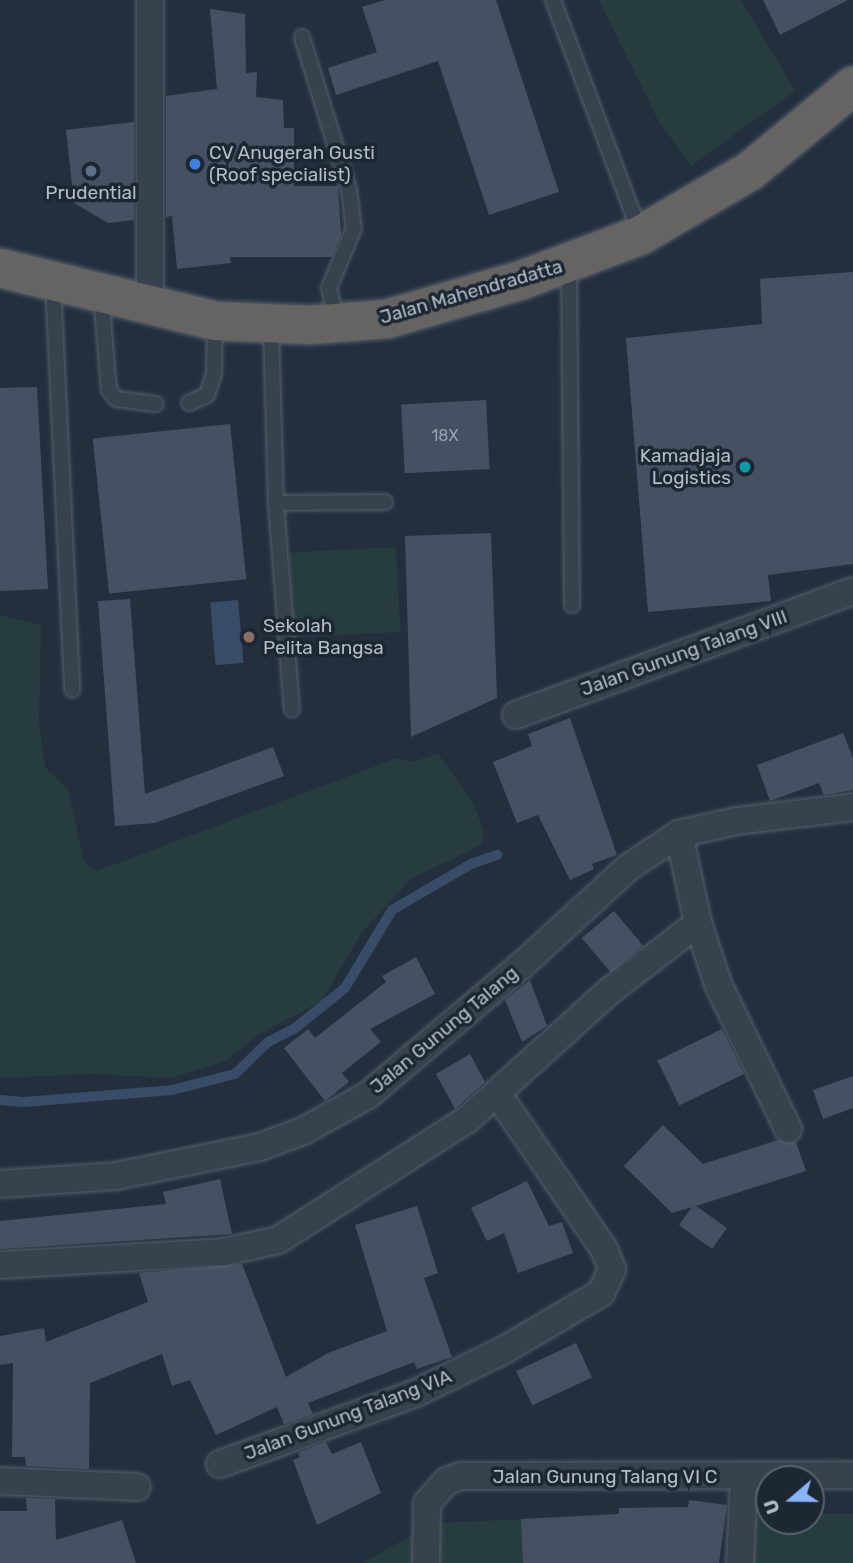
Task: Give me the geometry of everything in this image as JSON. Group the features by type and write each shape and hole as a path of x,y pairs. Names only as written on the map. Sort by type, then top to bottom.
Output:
{"highway":[{"name":"Jalan Mahendradatta","path":"0,268 216,321 271,325 337,324 387,319 569,264 641,234 750,171 853,86"}],"street":[{"path":"150,0 150,305"},
{"name":"Jalan Gunung Talang VIII","path":"516,715 853,591"},
{"name":"Jalan Gunung Talang","path":"0,1184 116,1176 260,1147 303,1131 368,1095 629,867 680,834 736,821 853,807"},
{"path":"680,834 698,923 735,1027 788,1129"},
{"path":"0,1265 224,1252 278,1240 414,1158 499,1096 611,990 698,923"},
{"name":"Jalan Gunung Talang VIA","path":"220,1464 416,1393 504,1350 601,1293 612,1269 604,1249 499,1096"},
{"name":"Jalan Gunung Talang VI C","path":"426,1563 427,1503 447,1481 461,1476 744,1478 853,1475"},
{"path":"740,1563 744,1478"},
{"path":"0,1481 137,1487"}],"lane":[{"path":"553,0 641,234"},
{"path":"302,37 349,190 354,228 329,288 337,324"},
{"path":"569,264 572,605"},
{"path":"53,282 72,690"},
{"path":"101,293 109,390 116,399 156,404"},
{"path":"189,404 207,395 214,373 216,321"},
{"path":"271,325 276,503 292,709"},
{"path":"276,503 385,502"}],"green space":[{"path":"599,0 741,0 795,91 691,166 658,120"},
{"path":"396,547 400,632 294,637 289,553"},
{"path":"0,615 41,625 39,722 45,767 68,789 84,861 97,871 397,758 411,762 438,754 473,802 484,831 481,845 409,880 360,935 322,1001 259,1034 226,1061 170,1078 91,1074 0,1078"},
{"path":"825,1514 853,1514 853,1563 746,1563 744,1516 755,1517 755,1535 825,1535"},
{"path":"528,1519 526,1563 362,1563 434,1523"}],"water":[{"path":"238,600 243,663 216,665 210,602"}],"building":[{"path":"385,0 496,0 559,192 489,215 438,61 336,95 328,68 377,52 362,7"},
{"path":"763,0 848,0 780,35"},
{"path":"210,9 245,14 246,73 257,72 256,97 283,100 284,128 294,128 294,186 338,186 341,235 332,257 230,257 231,263 177,269 172,216 166,217 166,96 217,89"},
{"path":"134,122 134,220 108,223 74,203 66,130"},
{"name":"Kamadjaja Logistics","path":"853,272 853,564 768,575 771,601 648,612 626,338 762,324 760,279"},
{"path":"37,387 48,589 0,591 0,388"},
{"path":"486,400 490,469 405,473 401,404"},
{"path":"230,424 246,579 109,594 93,438"},
{"path":"491,533 497,698 411,737 405,536"},
{"path":"130,599 145,794 273,747 284,776 155,823 115,826 98,601"},
{"path":"570,718 617,855 592,864 594,869 570,880 538,815 517,823 493,762 532,746 528,734"},
{"path":"843,733 853,758 853,790 824,795 819,783 770,801 757,765"},
{"path":"614,911 643,945 611,972 582,938"},
{"path":"416,957 435,994 370,1029 381,1042 342,1073 349,1082 325,1101 284,1048 308,1029 315,1038 386,982 382,976"},
{"path":"530,980 547,1026 522,1042 505,1000"},
{"path":"722,1029 744,1074 679,1106 657,1061"},
{"path":"470,1054 485,1082 455,1109 436,1074"},
{"path":"853,1076 853,1108 823,1119 813,1090"},
{"path":"663,1125 703,1164 778,1140 796,1142 806,1171 696,1206 727,1228 712,1249 679,1225 692,1207 672,1213 624,1166"},
{"path":"220,1179 232,1234 0,1249 0,1221 166,1204 163,1192"},
{"path":"527,1181 549,1226 562,1222 573,1253 518,1273 504,1233 487,1241 471,1208"},
{"path":"417,1206 438,1273 424,1278 452,1357 417,1369 414,1362 308,1403 313,1414 284,1424 277,1407 216,1435 190,1380 172,1386 162,1354 90,1383 89,1469 26,1466 25,1457 12,1457 13,1363 0,1365 0,1336 44,1328 46,1342 148,1302 139,1273 242,1264 286,1377 328,1353 387,1331 355,1225"},
{"path":"576,1343 592,1377 532,1405 516,1371"},
{"path":"326,1442 332,1454 361,1442 381,1493 317,1525 293,1460 300,1457 298,1453"},
{"path":"26,1498 55,1499 56,1540 122,1520 136,1563 0,1563 0,1511 27,1511"},
{"path":"689,1500 727,1505 719,1563 523,1563 521,1519 619,1514 619,1508 688,1507"}],"waterway":[{"path":"0,1100 24,1102 172,1090 235,1074 268,1042 294,1029 345,988 392,910 471,864 497,855"}],"place":[{"name":"CV Anugerah Gusti (Roof specialist)","path":"195,164"},
{"name":"Prudential","path":"91,171"},
{"name":"Kamadjaja Logistics","path":"745,467"},
{"name":"Sekolah Pelita Bangsa","path":"249,637"}]}
